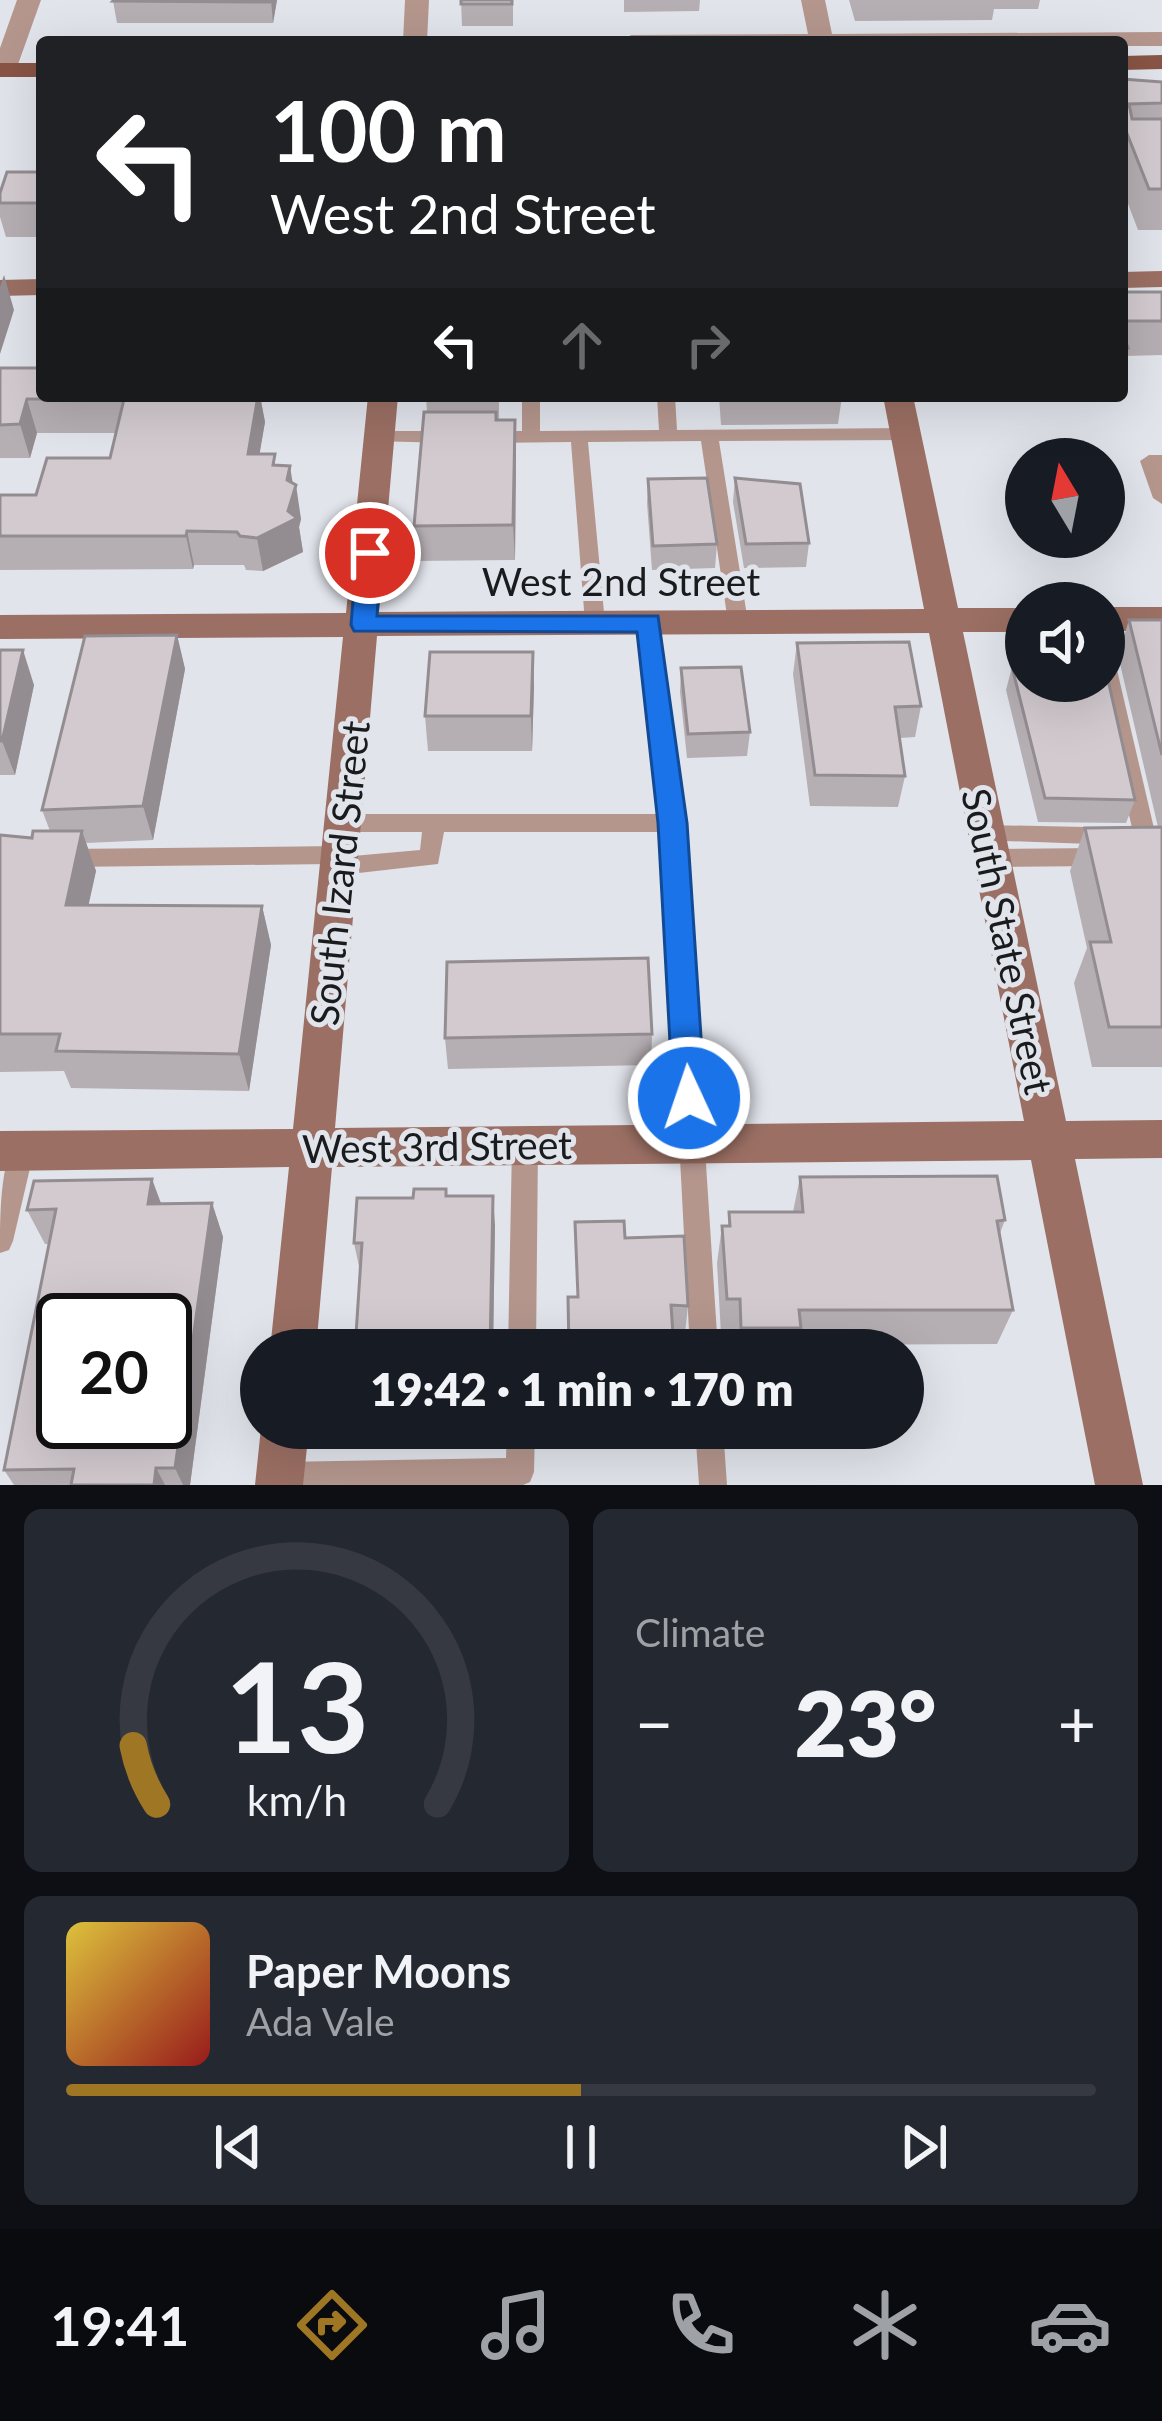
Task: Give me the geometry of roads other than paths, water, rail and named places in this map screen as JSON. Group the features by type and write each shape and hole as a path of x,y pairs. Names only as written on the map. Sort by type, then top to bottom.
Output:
{"main road":[{"path":"1,78 36,71"},
{"path":"1,78 36,93"},
{"path":"1128,88 1162,88"}],"street":[{"path":"1,78 6,44 28,0"},
{"path":"416,36 417,0"},
{"path":"814,0 821,36"},
{"path":"1128,38 1162,38"},
{"path":"1128,280 1162,279"},
{"path":"0,288 36,287"},
{"name":"South Izard Street","path":"294,1329 382,402"},
{"name":"South State Street","path":"899,402 1119,1485"},
{"path":"1125,619 1162,619"},
{"name":"West 2nd Street","path":"0,627 1005,620"},
{"name":"West 3rd Street","path":"10,1151 1162,1139"},
{"path":"280,1481 283,1449"}],"lane":[{"path":"531,402 531,437"},
{"path":"666,402 668,436"},
{"path":"379,437 905,434"},
{"path":"709,435 738,622"},
{"path":"579,436 595,623"},
{"path":"1162,461 1149,461 1162,498"},
{"path":"649,623 673,823 703,1329"},
{"path":"989,846 1145,837 1114,702"},
{"path":"342,848 434,823 673,823"},
{"path":"44,858 342,848 430,858 434,823"},
{"path":"989,846 1162,856"},
{"path":"522,1329 525,1146"},
{"path":"0,1241 10,1151"},
{"path":"280,1481 520,1472 521,1449"},
{"path":"710,1449 713,1485"}]}
